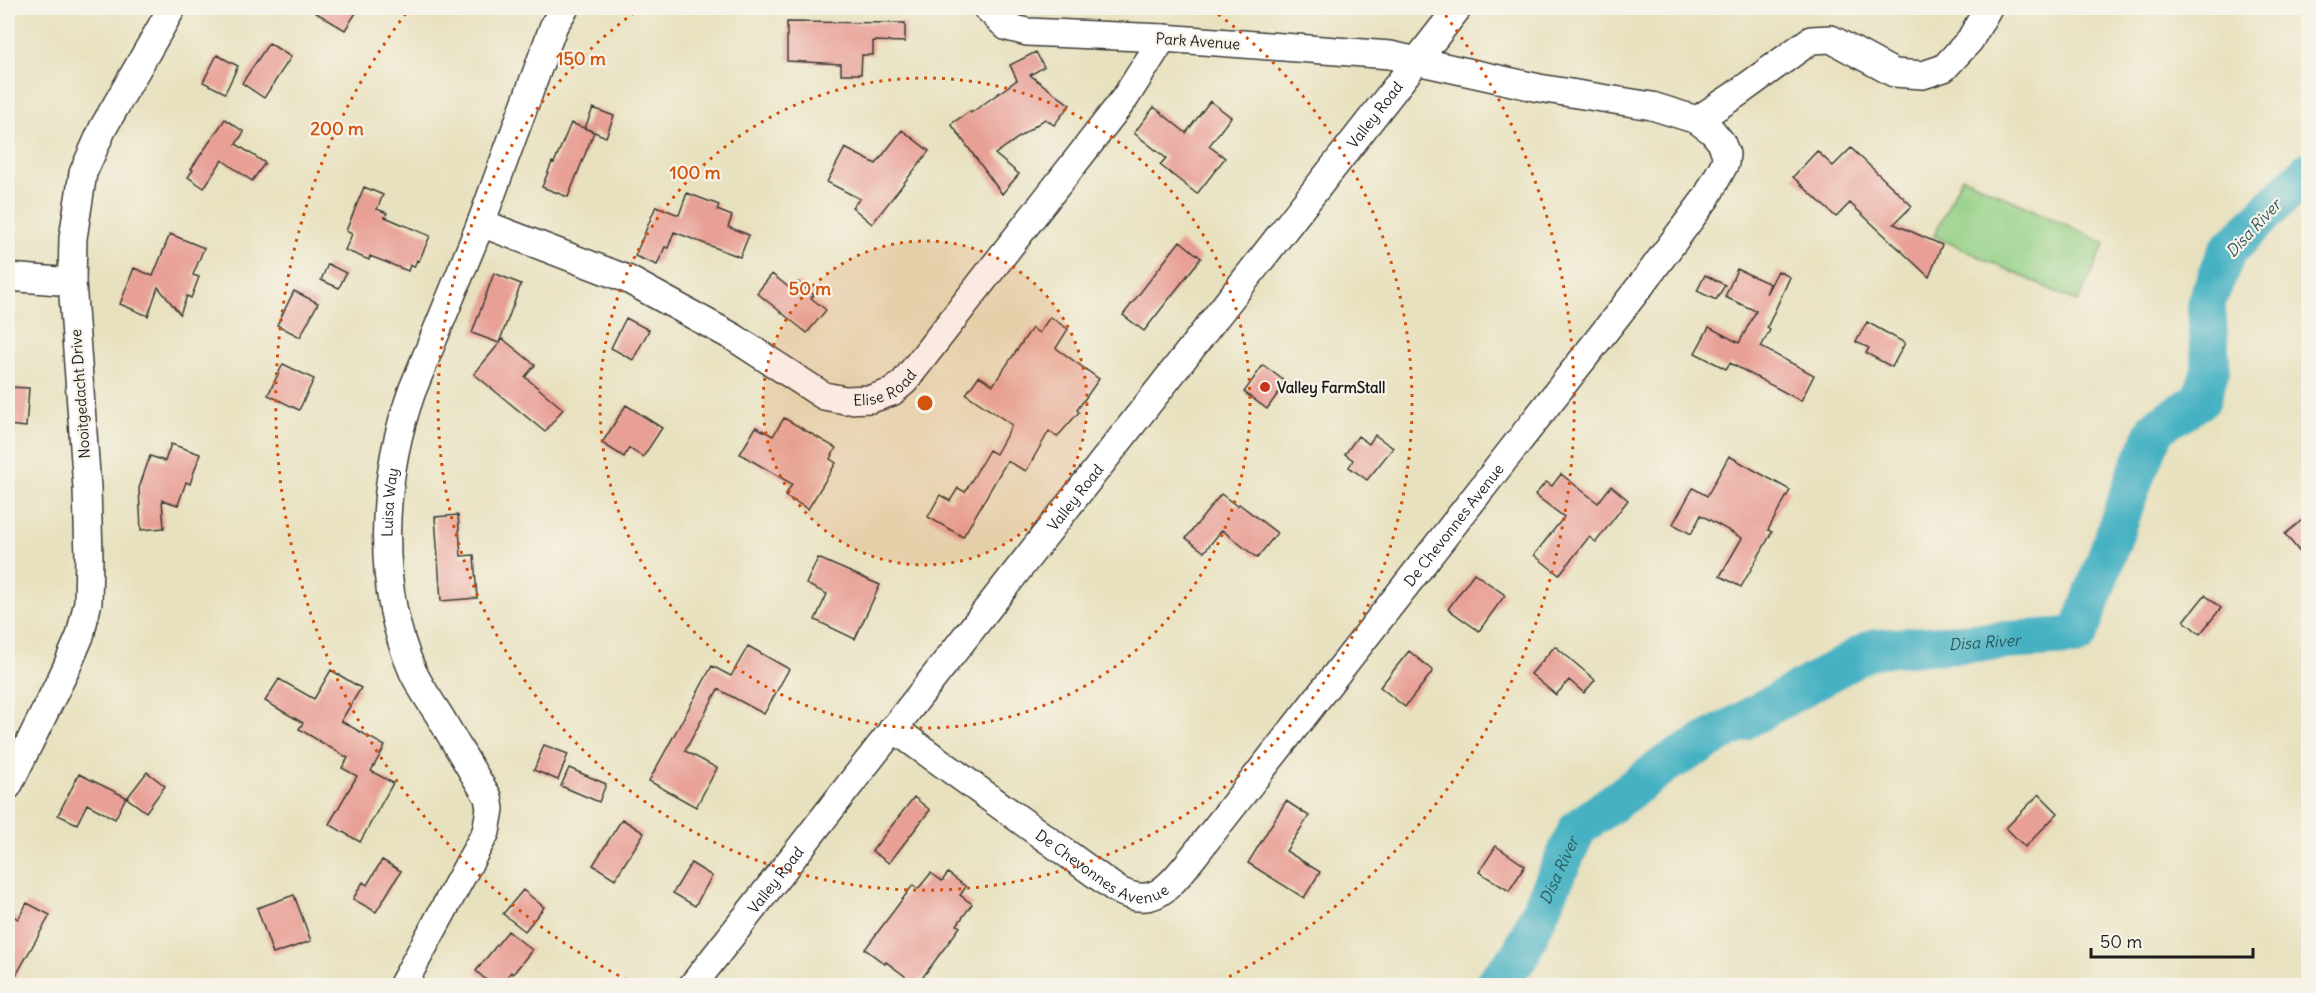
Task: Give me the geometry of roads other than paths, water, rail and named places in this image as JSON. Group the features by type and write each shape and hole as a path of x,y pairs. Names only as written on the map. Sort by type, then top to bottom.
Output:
{"street":[{"name":"Nooitgedacht Drive","path":"8,786 65,671 80,636 88,602 87,488 72,282 74,227 83,173 103,128 172,8"},
{"name":"Luisa Way","path":"402,986 486,832 489,820 488,797 414,673 396,620 388,561 387,510 393,458 402,417 481,224 554,25 565,8"},
{"name":"Park Avenue","path":"987,8 1000,22 1015,30 1163,38 1390,55 1418,60"},
{"name":"Valley Road","path":"692,986 1458,8"},
{"path":"1697,120 1811,40 1831,39 1894,73 1923,75 1944,68 1970,40 1988,8"},
{"name":"Elise Road","path":"481,224 608,270 637,283 733,337 824,396 845,400 883,397 903,381 973,294 1125,98 1163,38"},
{"name":"De Chevonnes Avenue","path":"893,728 1130,897 1150,897 1166,889 1194,857 1497,466 1645,280 1706,198 1724,168 1726,154 1716,135 1697,120 1652,106 1539,88 1418,60"},
{"path":"8,277 72,282"}],"waterway":[{"name":"Disa River","path":"1492,986 1519,957 1578,828 1666,764 1872,649 2078,636 2136,474 2157,427 2201,400 2211,368 2206,303 2227,252 2308,171"}],"place":[{"name":"Valley FarmStall","path":"1265,387"}]}
